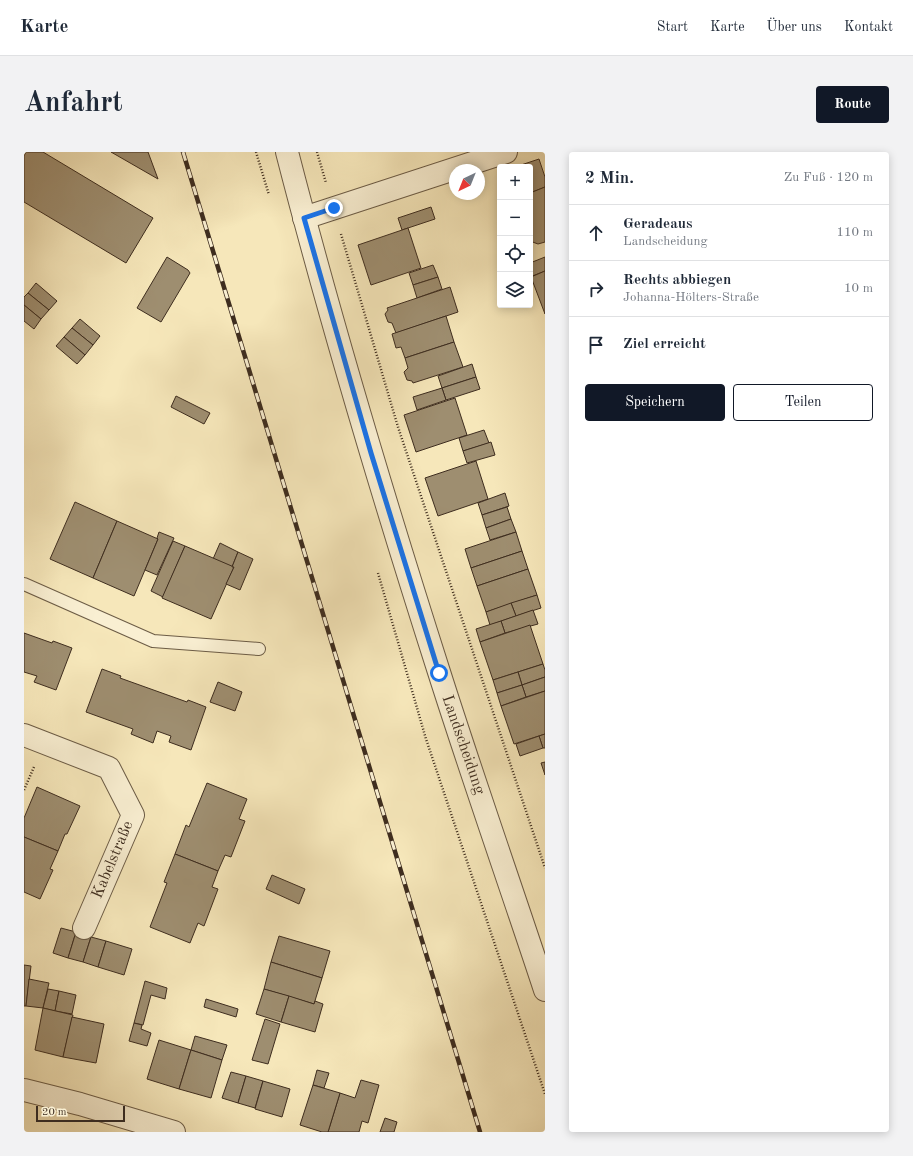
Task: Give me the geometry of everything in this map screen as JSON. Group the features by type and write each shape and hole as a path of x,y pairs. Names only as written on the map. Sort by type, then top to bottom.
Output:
{"street":[{"name":"Landscheidung","path":"287,152 304,218 371,453 439,673 545,990"},
{"path":"304,218 506,152"},
{"name":"Kabelstraße","path":"24,735 108,768 133,815 84,928"},
{"path":"24,1090 80,1104 174,1132"}],"lane":[{"path":"24,584 153,641 259,649"}],"path":[{"path":"317,152 398,427 545,868"}],"building":[{"path":"26,152 43,152 153,218 126,263 24,202 24,156"},
{"path":"111,152 148,152 158,179"},
{"path":"539,159 545,177 545,187 533,192 533,164 524,164"},
{"path":"545,187 545,242 538,244 533,242 533,192"},
{"path":"431,207 435,219 402,230 398,218"},
{"path":"408,228 421,268 371,285 358,245"},
{"path":"167,257 188,270 190,273 161,322 137,308"},
{"path":"545,257 545,271 533,276 533,262"},
{"path":"433,265 438,277 413,285 409,273"},
{"path":"545,271 545,314 533,282 533,276"},
{"path":"438,277 442,289 417,298 413,285"},
{"path":"36,283 57,301 49,310 28,293"},
{"path":"450,287 458,312 396,333 392,323 388,322 385,314 388,310 387,308"},
{"path":"28,293 49,310 41,319 24,305 24,297"},
{"path":"24,305 41,319 34,329 24,321"},
{"path":"446,316 454,342 405,358 401,347 396,348 392,334"},
{"path":"80,319 100,336 93,345 72,328"},
{"path":"72,328 93,345 85,355 64,337"},
{"path":"64,337 85,355 77,364 56,346"},
{"path":"454,342 463,367 413,383 412,381 407,380 404,372 408,368 405,358"},
{"path":"472,364 476,377 442,388 438,376"},
{"path":"476,377 480,389 446,400 442,388"},
{"path":"442,388 446,400 417,410 413,397"},
{"path":"176,396 210,413 204,424 171,407"},
{"path":"455,398 467,435 416,452 404,415"},
{"path":"484,430 489,443 463,451 459,438"},
{"path":"491,442 495,455 467,463 463,451"},
{"path":"476,461 488,499 438,516 425,478"},
{"path":"505,493 509,506 482,515 478,503"},
{"path":"75,502 117,521 93,578 50,559"},
{"path":"507,507 511,519 486,528 482,515"},
{"path":"511,519 516,532 490,540 486,528"},
{"path":"117,521 158,539 134,596 93,578"},
{"path":"159,532 174,538 157,575 145,570 158,539"},
{"path":"516,532 522,551 471,568 465,549"},
{"path":"173,541 185,546 163,597 151,591"},
{"path":"220,543 238,552 232,567 213,559"},
{"path":"185,546 234,567 211,619 162,598"},
{"path":"522,551 528,569 477,586 471,568"},
{"path":"238,552 253,559 240,590 226,584 234,567 232,567"},
{"path":"528,569 537,595 486,612 477,586"},
{"path":"537,595 541,608 516,616 511,603"},
{"path":"511,603 516,616 490,625 486,612"},
{"path":"533,610 538,624 505,633 501,621"},
{"path":"501,621 505,633 480,642 476,629"},
{"path":"530,625 543,664 493,680 480,642"},
{"path":"24,633 72,648 56,690 34,682 37,676 24,672"},
{"path":"543,664 545,677 522,685 518,672"},
{"path":"102,669 121,676 120,678 187,702 188,700 206,707 191,750 169,742 171,736 157,731 153,743 131,734 133,729 86,712"},
{"path":"518,672 522,685 497,693 493,680"},
{"path":"545,677 545,691 526,697 522,685"},
{"path":"218,682 242,692 235,711 210,702"},
{"path":"522,685 526,697 501,706 497,693"},
{"path":"545,691 545,734 514,744 501,706"},
{"path":"545,734 545,748 543,748 539,736"},
{"path":"539,736 543,748 520,756 516,744"},
{"path":"545,762 545,775 541,763"},
{"path":"207,783 247,799 239,819 245,821 231,857 225,855 218,871 175,854 186,825 189,827"},
{"path":"37,787 80,806 58,851 24,837 24,818"},
{"path":"24,837 58,851 50,869 53,870 40,899 24,892"},
{"path":"175,854 218,871 212,887 218,889 204,926 198,923 190,943 150,927 167,883 164,882"},
{"path":"272,875 305,889 299,904 266,889"},
{"path":"61,928 76,932 68,958 53,953"},
{"path":"76,932 91,937 83,962 68,958"},
{"path":"279,936 330,951 322,978 271,962"},
{"path":"91,937 106,941 98,967 83,962"},
{"path":"106,941 132,949 124,975 98,967"},
{"path":"271,962 322,978 314,1004 264,989"},
{"path":"24,965 31,966 26,1006 24,1006"},
{"path":"29,979 49,983 43,1008 26,1006"},
{"path":"145,981 167,988 165,999 151,995 143,1025 134,1023"},
{"path":"48,989 59,991 55,1011 43,1008"},
{"path":"264,989 289,996 281,1022 256,1014"},
{"path":"59,991 76,995 72,1014 55,1011"},
{"path":"289,996 314,1004 315,1001 323,1004 315,1032 281,1022"},
{"path":"206,999 238,1009 236,1017 204,1007"},
{"path":"43,1008 73,1015 63,1057 35,1050"},
{"path":"72,1017 104,1024 96,1063 63,1057"},
{"path":"265,1019 280,1024 268,1064 252,1060"},
{"path":"134,1023 142,1025 141,1029 151,1033 147,1046 129,1041"},
{"path":"195,1036 227,1045 222,1060 191,1050"},
{"path":"159,1040 191,1050 179,1089 147,1079"},
{"path":"191,1050 222,1060 211,1098 179,1089"},
{"path":"317,1070 329,1073 324,1088 313,1085"},
{"path":"231,1072 246,1076 238,1103 222,1098"},
{"path":"246,1076 263,1081 255,1108 238,1103"},
{"path":"361,1080 379,1085 368,1123 362,1121 359,1132 328,1132 340,1093 355,1098"},
{"path":"263,1081 290,1089 282,1117 255,1109"},
{"path":"313,1085 340,1093 328,1132 322,1132 300,1125"},
{"path":"385,1118 397,1122 394,1132 380,1132"}],"railway":[{"path":"183,152 480,1132"}],"route":[{"path":"334,208 304,218 371,453 439,673"}]}
